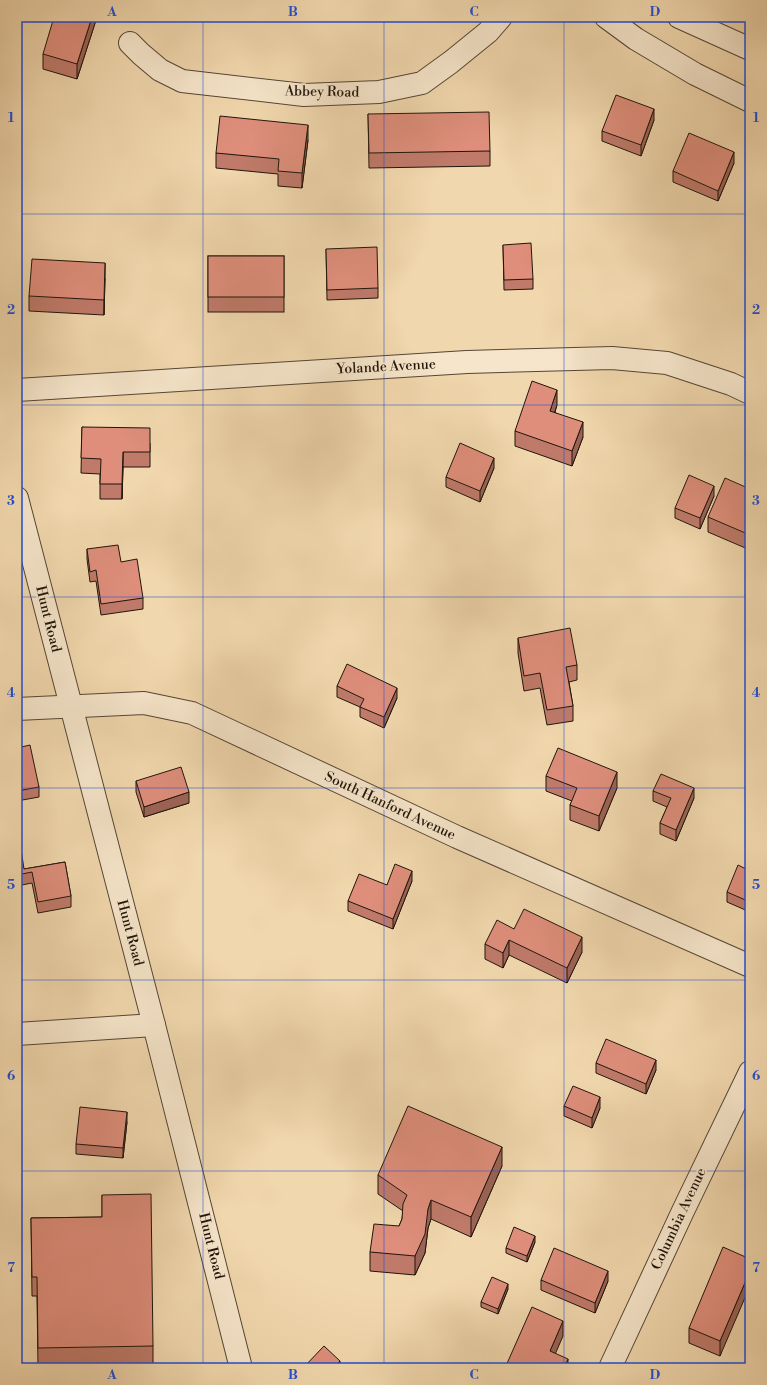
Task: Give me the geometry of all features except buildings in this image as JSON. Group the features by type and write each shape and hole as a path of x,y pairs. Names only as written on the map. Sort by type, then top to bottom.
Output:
{"street":[{"name":"Abbey Road","path":"130,43 160,70 182,81 304,94 380,92 422,83 488,32 501,17"},
{"path":"606,17 636,39 696,74 750,101"},
{"path":"679,17 750,49"},
{"name":"Yolande Avenue","path":"17,390 467,362 612,358 667,363 731,384 750,393"},
{"name":"Hunt Road","path":"17,498 70,707 154,1025 241,1368"},
{"name":"South Hanford Avenue","path":"17,709 144,703 192,713 457,837 750,966"},
{"path":"17,1034 154,1025"},
{"name":"Columbia Avenue","path":"610,1368 683,1210 750,1072"}]}
